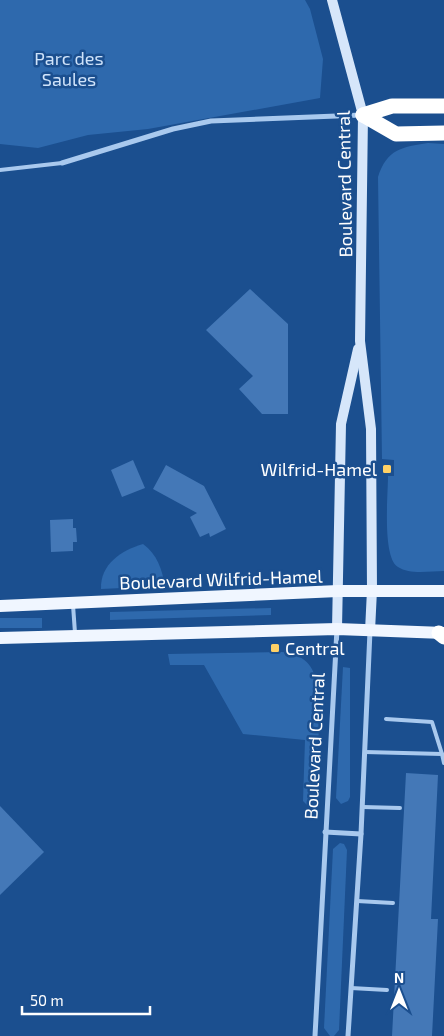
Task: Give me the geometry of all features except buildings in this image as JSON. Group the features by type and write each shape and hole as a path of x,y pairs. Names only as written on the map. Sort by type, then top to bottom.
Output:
{"highway":[{"path":"363,116 392,106 444,106"},
{"path":"363,116 396,134 444,133"}],"main road":[{"name":"Boulevard Wilfrid-Hamel","path":"0,606 338,591 444,590"},
{"path":"0,638 337,629 442,635"}],"street":[{"name":"Boulevard Central","path":"332,0 363,116 360,341 371,429 372,590 361,834 348,1036"},
{"path":"62,163 173,129 211,121 363,116"},
{"name":"Boulevard Central","path":"315,1036 337,629 341,424 360,341"},
{"path":"326,832 361,834"}],"lane":[{"path":"0,170 62,163"},
{"path":"73,603 75,636"},
{"path":"386,719 432,722 444,763"},
{"path":"365,752 442,754"},
{"path":"362,806 400,808"},
{"path":"357,901 393,903"},
{"path":"351,988 387,990"}],"green space":[{"name":"Parc des Saules","path":"0,0 305,0 310,9 323,59 320,98 148,129 88,135 38,148 0,144"},
{"path":"428,143 444,144 444,571 420,572 408,571 398,567 393,561 388,539 388,476 394,476 394,460 382,459 378,177 386,160 391,155 403,148"},
{"path":"143,544 152,552 158,562 165,586 101,589 104,572 108,565 120,554"},
{"path":"271,608 271,615 110,620 110,612"},
{"path":"0,618 42,618 42,628 0,628"},
{"path":"282,652 296,655 307,662 314,673 317,687 321,687 315,806 307,805 303,801 305,740 243,734 204,665 170,665 168,654"},
{"path":"343,667 350,668 350,797 348,801 341,804 336,798"},
{"path":"340,843 344,844 347,850 339,1030 334,1036 330,1036 324,1028 333,849"}],"place":[{"name":"Wilfrid-Hamel","path":"387,469"},
{"name":"Central","path":"275,648"}]}
